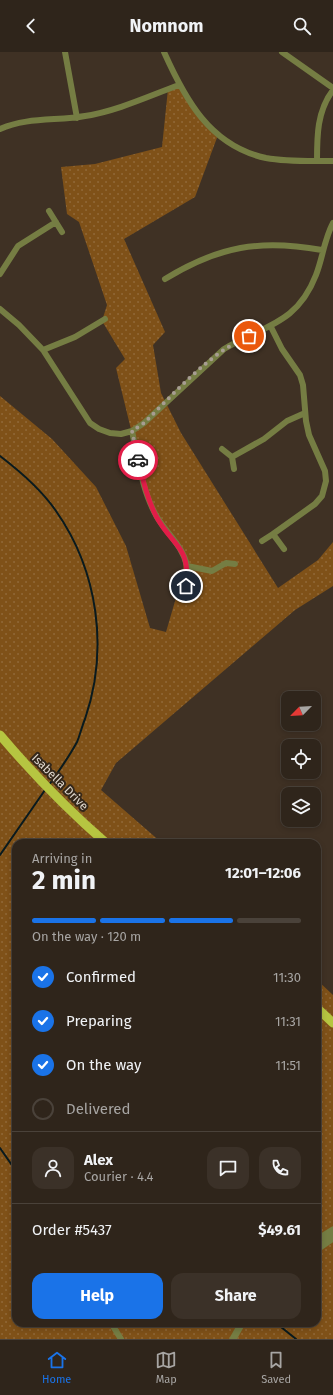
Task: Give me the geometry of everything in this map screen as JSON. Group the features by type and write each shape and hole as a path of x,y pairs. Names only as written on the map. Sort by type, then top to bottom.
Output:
{"main road":[{"name":"Isabella Drive","path":"0,735 27,767 102,839"},
{"path":"321,1012 333,1023"}],"street":[{"path":"65,52 77,118"},
{"path":"164,52 179,85 202,120 214,132 231,144 248,153 266,158 333,161"},
{"path":"282,52 333,89 323,107 319,121 317,161"},
{"path":"0,129 21,123 77,118 109,111 179,85"},
{"path":"49,211 62,232"},
{"path":"0,274 18,246 56,222"},
{"path":"0,309 19,324 43,350 90,423 99,430 121,434 132,431 144,423 224,349 238,340 271,327 291,313 307,294 318,271 322,250 333,223"},
{"path":"165,279 181,269 216,254 249,246 283,244 322,250"},
{"path":"43,350 75,337 105,319"},
{"path":"262,541 315,504 322,496 325,486 325,471 310,435 305,413 303,385 300,375 282,349 271,327"},
{"path":"232,457 264,439 287,421 305,413"},
{"path":"132,431 149,500 162,524 181,548 187,566 186,586"},
{"path":"222,449 232,457 234,469"},
{"path":"273,534 284,549"},
{"path":"187,566 212,572 226,563 236,564"},
{"path":"321,1238 333,1230"},
{"path":"321,1246 333,1238"},
{"path":"114,1327 120,1336"},
{"path":"233,1339 239,1327"}],"shaded area":[{"path":"179,85 218,135 195,197 124,239 165,332 153,345 161,393 181,433 278,588 318,560 333,542 333,586 295,610 116,763 101,790 157,839 12,839 12,1327 321,1327 321,984 333,995 333,1339 0,1339 0,396 52,439 96,487 126,546 150,628 166,632 183,574 184,553 159,520 147,495 116,368 125,359 102,321 107,305 79,222 67,214 61,167 95,164 162,147 168,89"}],"waterway":[{"path":"0,456 30,481 44,495 56,511 70,534 82,559 90,585 95,611 97,638 96,665 92,692 85,719 77,742 49,785"},
{"path":"0,855 45,790"},
{"path":"0,1148 12,1165"},
{"path":"281,1327 296,1339"}],"way so far":[{"path":"138,460 132,431 144,423 211,359 238,340 249,336"}],"route":[{"path":"138,460 143,483 157,517 181,548 185,557 187,566 186,586"}]}
